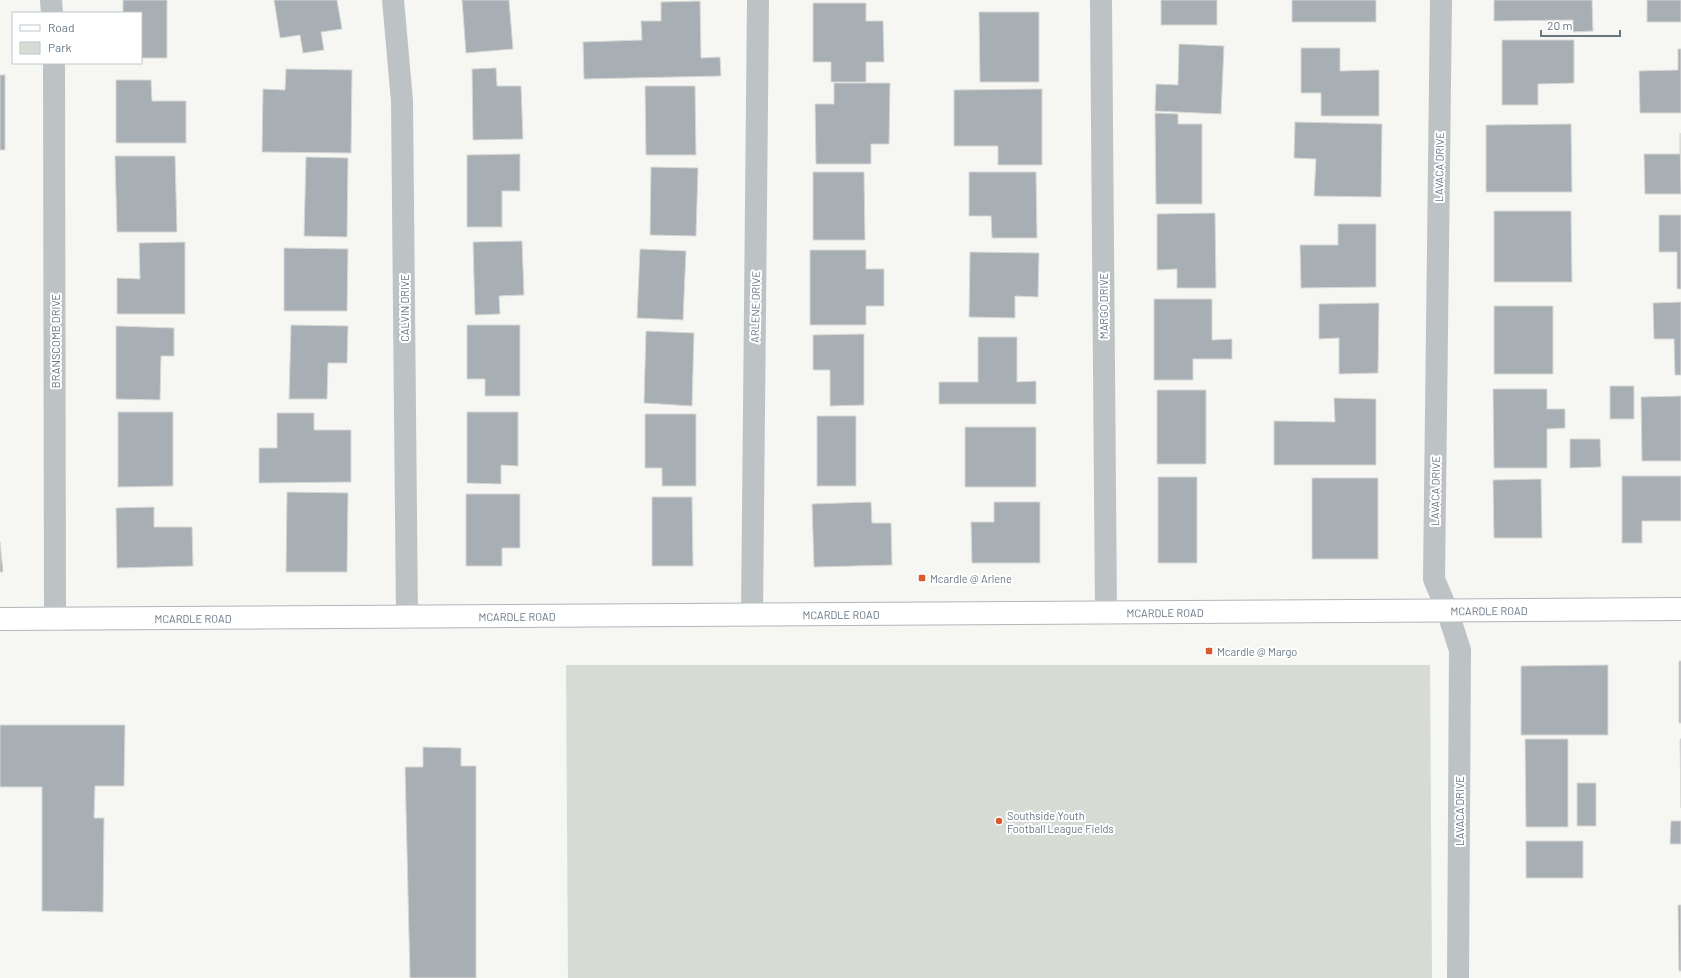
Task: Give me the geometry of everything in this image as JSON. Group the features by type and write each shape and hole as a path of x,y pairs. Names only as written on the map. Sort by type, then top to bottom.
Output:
{"main road":[{"name":"MCARDLE ROAD","path":"0,619 1681,609"}],"street":[{"path":"51,0 52,12"},
{"name":"CALVIN DRIVE","path":"393,0 402,101 407,617"},
{"name":"ARLENE DRIVE","path":"752,615 758,0"},
{"name":"MARGO DRIVE","path":"1101,0 1106,613"},
{"name":"LAVACA DRIVE","path":"1441,0 1434,579 1447,610 1460,650 1458,978"},
{"name":"BRANSCOMB DRIVE","path":"54,64 55,619"}],"green space":[{"name":"Southside Youth Football League Fields","path":"566,665 1430,665 1432,978 568,978"}],"building":[{"path":"123,0 167,0 167,58 142,58 142,12 123,12"},
{"path":"274,0 337,0 342,29 321,32 324,50 303,53 300,35 280,38"},
{"path":"462,0 509,0 513,49 466,53"},
{"path":"1161,0 1217,0 1217,25 1161,25"},
{"path":"1292,0 1376,0 1376,22 1292,22"},
{"path":"1494,0 1592,0 1593,31 1573,32 1573,20 1494,21"},
{"path":"1647,0 1681,0 1681,22 1647,22"},
{"path":"700,1 701,58 720,57 721,76 584,79 583,42 642,40 641,21 661,21 661,2"},
{"path":"813,3 866,3 866,21 883,21 884,62 866,62 866,82 831,82 831,62 813,62"},
{"path":"979,12 1039,12 1039,82 980,82"},
{"path":"1502,40 1574,40 1574,83 1538,84 1538,105 1502,105"},
{"path":"1179,44 1224,46 1221,114 1155,111 1156,84 1178,85"},
{"path":"1301,48 1340,48 1340,71 1379,70 1379,116 1321,116 1321,93 1301,93"},
{"path":"1678,49 1681,49 1681,113 1640,113 1639,71 1678,70"},
{"path":"496,68 497,86 521,86 523,139 473,140 472,69"},
{"path":"286,69 352,70 351,153 262,152 263,89 285,90"},
{"path":"0,75 5,75 5,150 0,150"},
{"path":"116,80 151,80 152,101 186,101 186,143 116,143"},
{"path":"834,83 890,83 889,144 871,144 871,164 816,164 815,104 834,104"},
{"path":"645,86 695,86 696,155 646,155"},
{"path":"1042,89 1042,165 998,165 998,146 954,146 954,90"},
{"path":"1155,113 1178,114 1178,124 1202,124 1202,204 1156,204"},
{"path":"1295,122 1382,124 1381,197 1314,196 1316,159 1294,158"},
{"path":"1571,124 1572,192 1486,192 1486,125"},
{"path":"1680,133 1681,194 1645,194 1644,154 1680,154"},
{"path":"520,154 520,191 502,191 502,227 467,227 467,155"},
{"path":"115,156 175,156 177,232 117,232"},
{"path":"306,157 348,158 347,237 304,236"},
{"path":"651,167 698,168 696,236 650,235"},
{"path":"813,172 864,172 865,240 813,240"},
{"path":"969,172 1036,172 1037,238 992,238 991,216 969,216"},
{"path":"1494,211 1571,211 1572,282 1494,282"},
{"path":"1215,213 1216,288 1177,288 1177,269 1157,270 1157,214"},
{"path":"1659,215 1681,215 1681,289 1677,289 1677,252 1659,252"},
{"path":"1338,224 1376,224 1376,287 1301,288 1300,245 1338,245"},
{"path":"522,241 524,295 499,296 500,314 475,315 473,242"},
{"path":"185,242 185,314 117,314 117,278 140,279 139,243"},
{"path":"284,248 348,249 347,311 284,311"},
{"path":"640,249 686,251 683,320 637,318"},
{"path":"810,250 866,250 866,269 884,269 884,306 866,306 866,325 810,325"},
{"path":"970,252 1039,253 1038,297 1015,296 1015,318 969,317"},
{"path":"1154,299 1212,299 1212,340 1232,339 1232,359 1193,359 1193,380 1154,380"},
{"path":"1681,302 1681,375 1675,375 1674,339 1654,339 1653,303"},
{"path":"1379,303 1378,373 1339,374 1339,338 1319,339 1319,304"},
{"path":"1494,306 1553,306 1553,374 1494,374"},
{"path":"291,325 348,326 347,363 328,363 327,399 289,399"},
{"path":"467,325 520,325 520,396 485,396 485,379 467,379"},
{"path":"116,326 174,328 174,356 161,356 160,400 116,399"},
{"path":"646,331 694,333 692,406 644,403"},
{"path":"864,334 864,405 830,406 830,370 813,370 813,335"},
{"path":"978,337 1017,337 1017,382 1036,381 1036,404 939,404 939,382 978,382"},
{"path":"1610,386 1634,386 1634,419 1610,419"},
{"path":"1493,389 1547,389 1547,409 1565,409 1565,428 1547,429 1547,468 1494,468"},
{"path":"1157,390 1206,390 1206,464 1157,464"},
{"path":"1681,396 1681,461 1642,461 1641,397"},
{"path":"1334,398 1376,399 1376,465 1274,465 1274,421 1335,422"},
{"path":"118,412 173,412 173,486 118,487"},
{"path":"467,412 518,412 518,466 501,465 501,484 467,483"},
{"path":"277,413 314,413 314,430 351,430 351,482 259,483 259,448 277,448"},
{"path":"645,414 696,414 696,486 662,486 662,468 645,468"},
{"path":"817,416 856,416 856,486 817,486"},
{"path":"965,427 1036,427 1036,487 965,487"},
{"path":"1570,439 1600,439 1601,467 1570,468"},
{"path":"1622,476 1681,476 1681,521 1642,521 1642,543 1622,543"},
{"path":"1158,477 1197,477 1197,563 1158,563"},
{"path":"1312,478 1378,478 1378,559 1312,559"},
{"path":"1541,479 1542,538 1494,538 1493,480"},
{"path":"287,492 348,493 347,572 286,572"},
{"path":"466,494 520,494 520,548 502,548 502,566 466,566"},
{"path":"652,497 692,497 693,566 652,566"},
{"path":"871,502 872,523 891,523 892,565 814,567 812,504"},
{"path":"994,502 1040,502 1040,563 972,563 971,522 994,522"},
{"path":"154,507 154,527 192,527 193,566 117,568 116,508"},
{"path":"0,542 3,572 0,572"},
{"path":"1679,661 1681,661 1681,723 1679,723"},
{"path":"1608,665 1608,735 1521,735 1521,666"},
{"path":"0,725 125,725 124,786 95,786 94,818 104,818 103,912 42,911 42,787 0,787"},
{"path":"1525,739 1568,739 1568,827 1526,827"},
{"path":"1680,739 1681,739 1681,808"},
{"path":"423,747 461,748 461,766 476,766 476,978 410,978 405,767 423,767"},
{"path":"1577,783 1596,783 1596,826 1577,826"},
{"path":"1671,821 1681,821 1681,844 1670,844"},
{"path":"1526,841 1583,841 1583,878 1526,878"},
{"path":"1678,905 1681,905 1681,971 1679,971"}],"place":[{"name":"Mcardle @ Arlene","path":"922,578"},
{"name":"Mcardle @ Margo","path":"1209,651"},
{"name":"Southside Youth Football League Fields","path":"999,821"}]}
